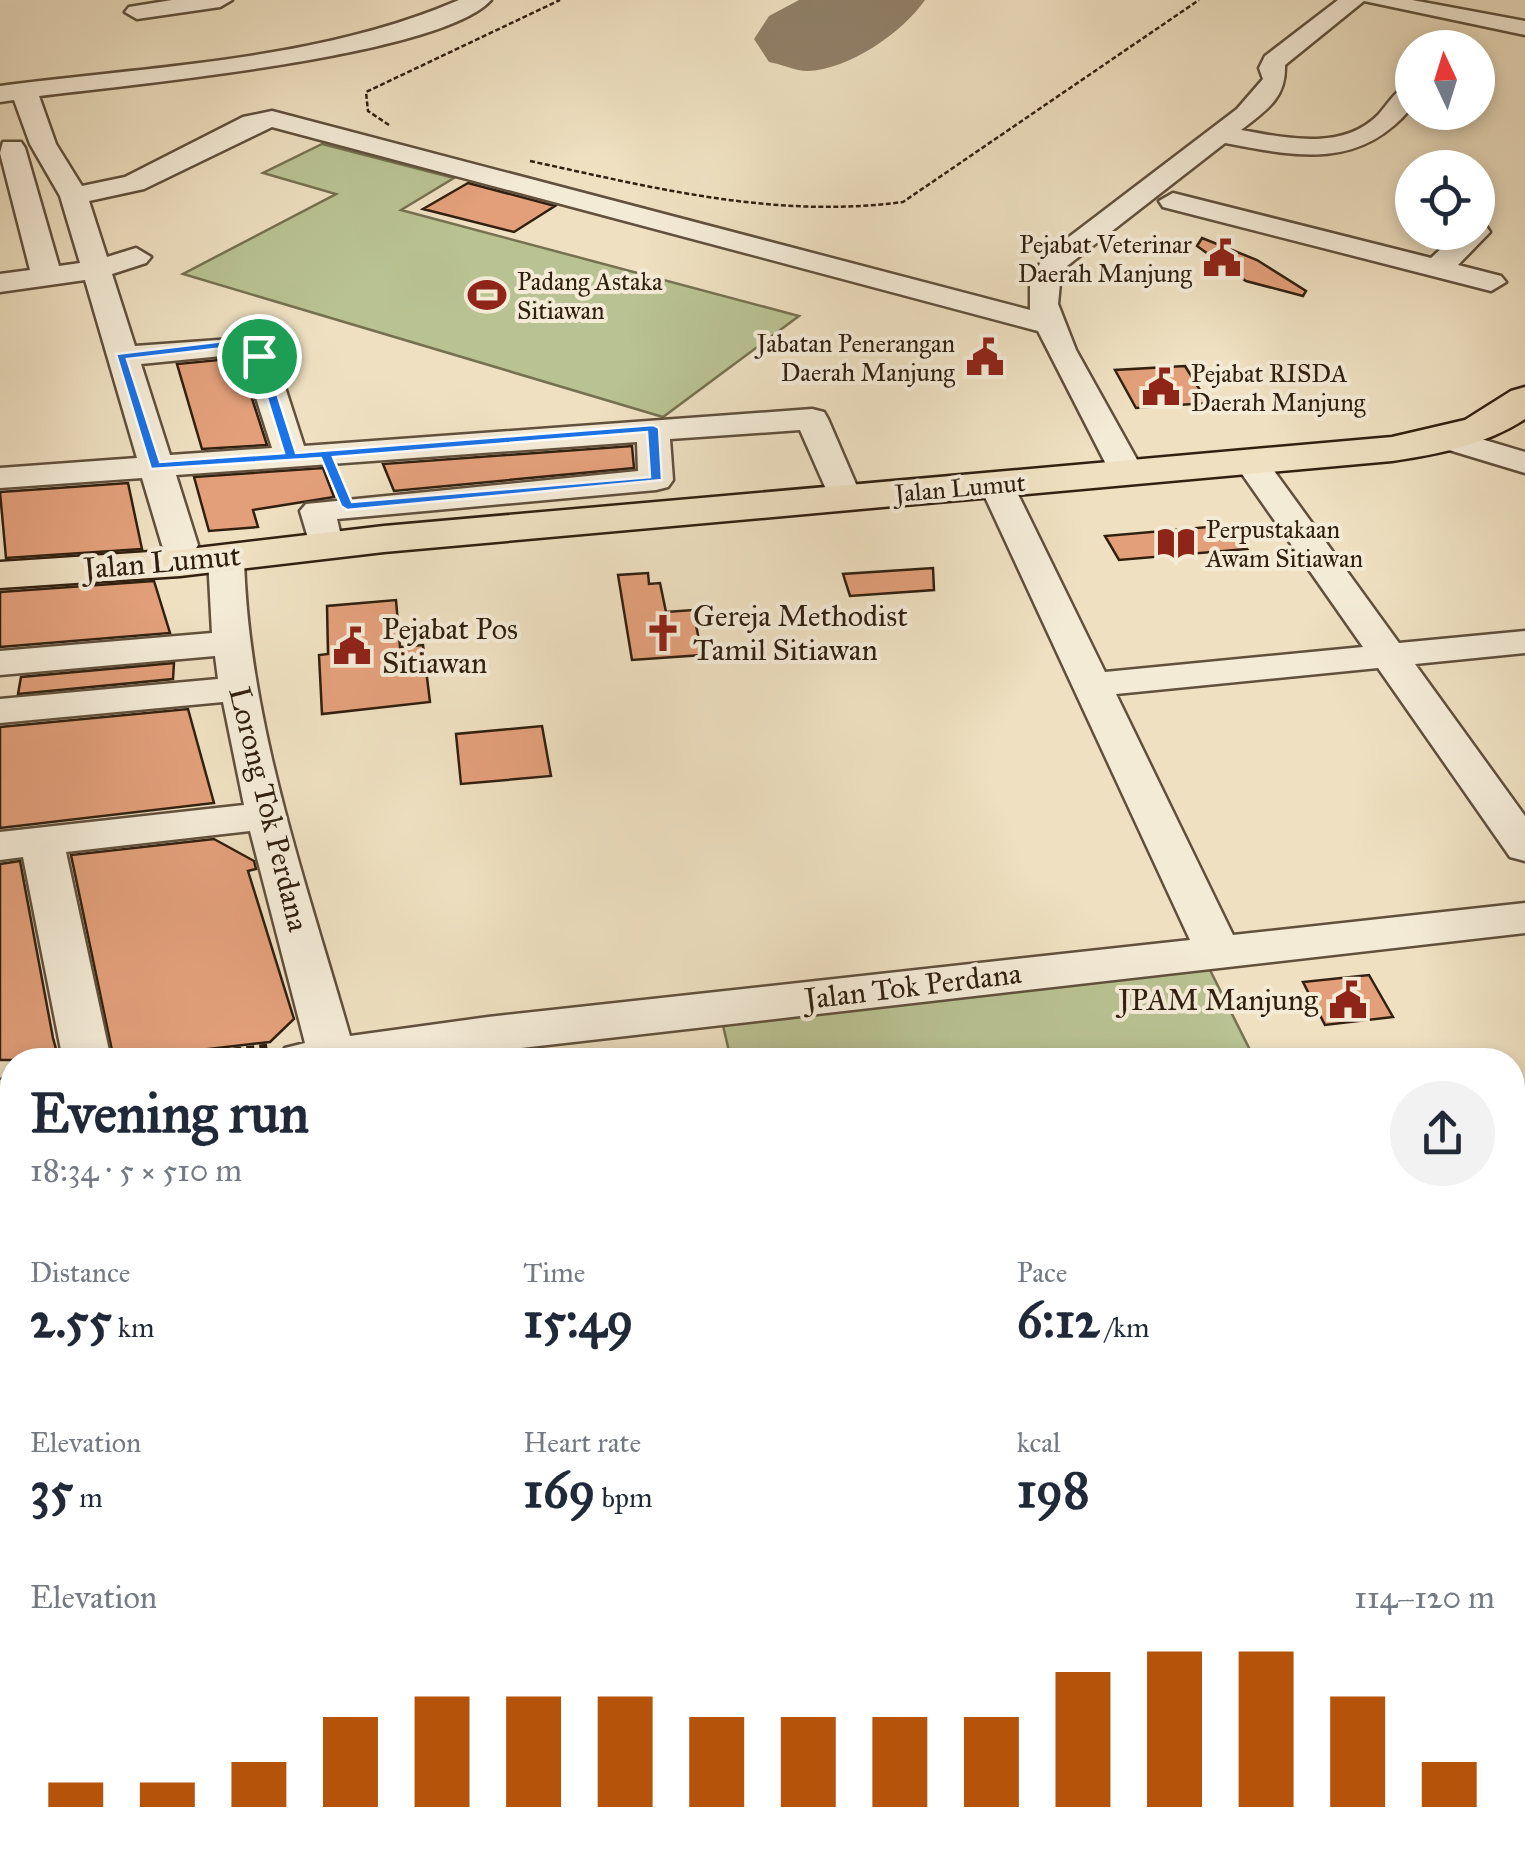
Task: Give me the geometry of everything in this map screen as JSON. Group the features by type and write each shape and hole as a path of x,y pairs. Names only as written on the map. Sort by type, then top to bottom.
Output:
{"highway":[{"name":"Jalan Lumut","path":"0,575 226,558 384,539 585,503 845,498 1252,464 1452,440 1482,428 1525,400"},
{"name":"Jalan Lumut","path":"0,555 180,545 335,524 384,539"}],"street":[{"path":"160,73 135,6 220,0"},
{"path":"180,545 74,196 12,92 378,41 479,0"},
{"path":"1128,474 1050,325 1043,304 1054,262 1270,91 1275,79 1270,68 1274,61 1353,0"},
{"path":"1374,0 1525,28"},
{"path":"1471,30 1480,20"},
{"path":"1220,134 1306,145 1354,142 1372,134 1395,110"},
{"path":"74,196 134,183 252,123 272,119 1050,325"},
{"path":"43,144 6,149 47,277"},
{"path":"1173,201 1491,282"},
{"path":"1437,268 1457,250"},
{"path":"0,283 95,270 136,257"},
{"path":"120,357 250,344 308,455 335,524 585,503 656,480 653,428"},
{"path":"0,478 812,419 845,498"},
{"path":"1452,440 1525,463"},
{"path":"1252,464 1525,847"},
{"path":"996,484 1218,952"},
{"name":"Lorong Tok Perdana","path":"226,558 225,611 267,816 302,1048"},
{"path":"1092,685 1525,642"},
{"path":"231,643 2,663 1,711 240,688"},
{"path":"83,1048 21,844 267,816"},
{"name":"Jalan Tok Perdana","path":"424,1048 544,1026 1525,918"}],"path":[{"path":"390,126 368,110 366,92 560,0"},
{"path":"514,157 794,212 853,211 903,202 1199,0"}],"green space":[{"name":"Padang Astaka Sitiawan","path":"322,144 454,178 401,210 799,316 663,417 183,274 336,194 263,173"},
{"path":"1209,968 1249,1048 728,1048 722,1021"}],"building":[{"path":"468,183 555,206 514,232 423,209"},
{"path":"1202,238 1257,260 1306,291 1303,296 1246,281 1197,246"},
{"path":"239,358 267,445 202,449 177,364"},
{"name":"Pejabat RISDA Daerah Manjung","path":"1185,366 1208,403 1136,408 1115,370"},
{"path":"632,446 634,468 394,491 383,464"},
{"path":"323,468 334,497 253,510 258,527 209,531 194,477"},
{"path":"128,483 142,549 6,558 0,492"},
{"name":"Perpustakaan Awam Sitiawan","path":"1231,525 1247,549 1119,560 1105,536"},
{"path":"933,568 934,590 850,596 843,574"},
{"name":"Gereja Methodist Tamil Sitiawan","path":"648,573 649,584 660,583 666,612 693,610 702,655 632,660 618,575"},
{"path":"154,581 170,633 0,647 0,592"},
{"path":"396,600 400,647 423,645 430,702 322,714 319,655 328,654 327,606"},
{"path":"174,663 173,679 18,694 21,677"},
{"path":"188,709 214,803 0,828 0,727"},
{"path":"542,726 551,776 461,784 456,734"},
{"path":"214,839 254,861 256,869 248,871 294,1019 270,1042 218,1048 111,1048 71,855"},
{"path":"20,861 56,1048 0,1048 0,864"},
{"name":"JPAM Manjung","path":"1369,975 1393,1017 1325,1025 1303,982"}],"runway":[{"path":"807,39 874,0"}],"place":[{"name":"Pejabat Veterinar Daerah Manjung","path":"1222,258"},
{"name":"Padang Astaka Sitiawan","path":"487,295"},
{"name":"Jabatan Penerangan Daerah Manjung","path":"985,357"},
{"name":"Pejabat RISDA Daerah Manjung","path":"1161,387"},
{"name":"Perpustakaan Awam Sitiawan","path":"1176,543"},
{"name":"Gereja Methodist Tamil Sitiawan","path":"663,633"},
{"name":"Pejabat Pos Sitiawan","path":"352,646"},
{"name":"JPAM Manjung","path":"1348,1000"}],"route":[{"path":"259,356 255,347 241,343 120,357 156,466 325,454 653,428 656,480 347,506 325,454 291,456 259,356"}]}
